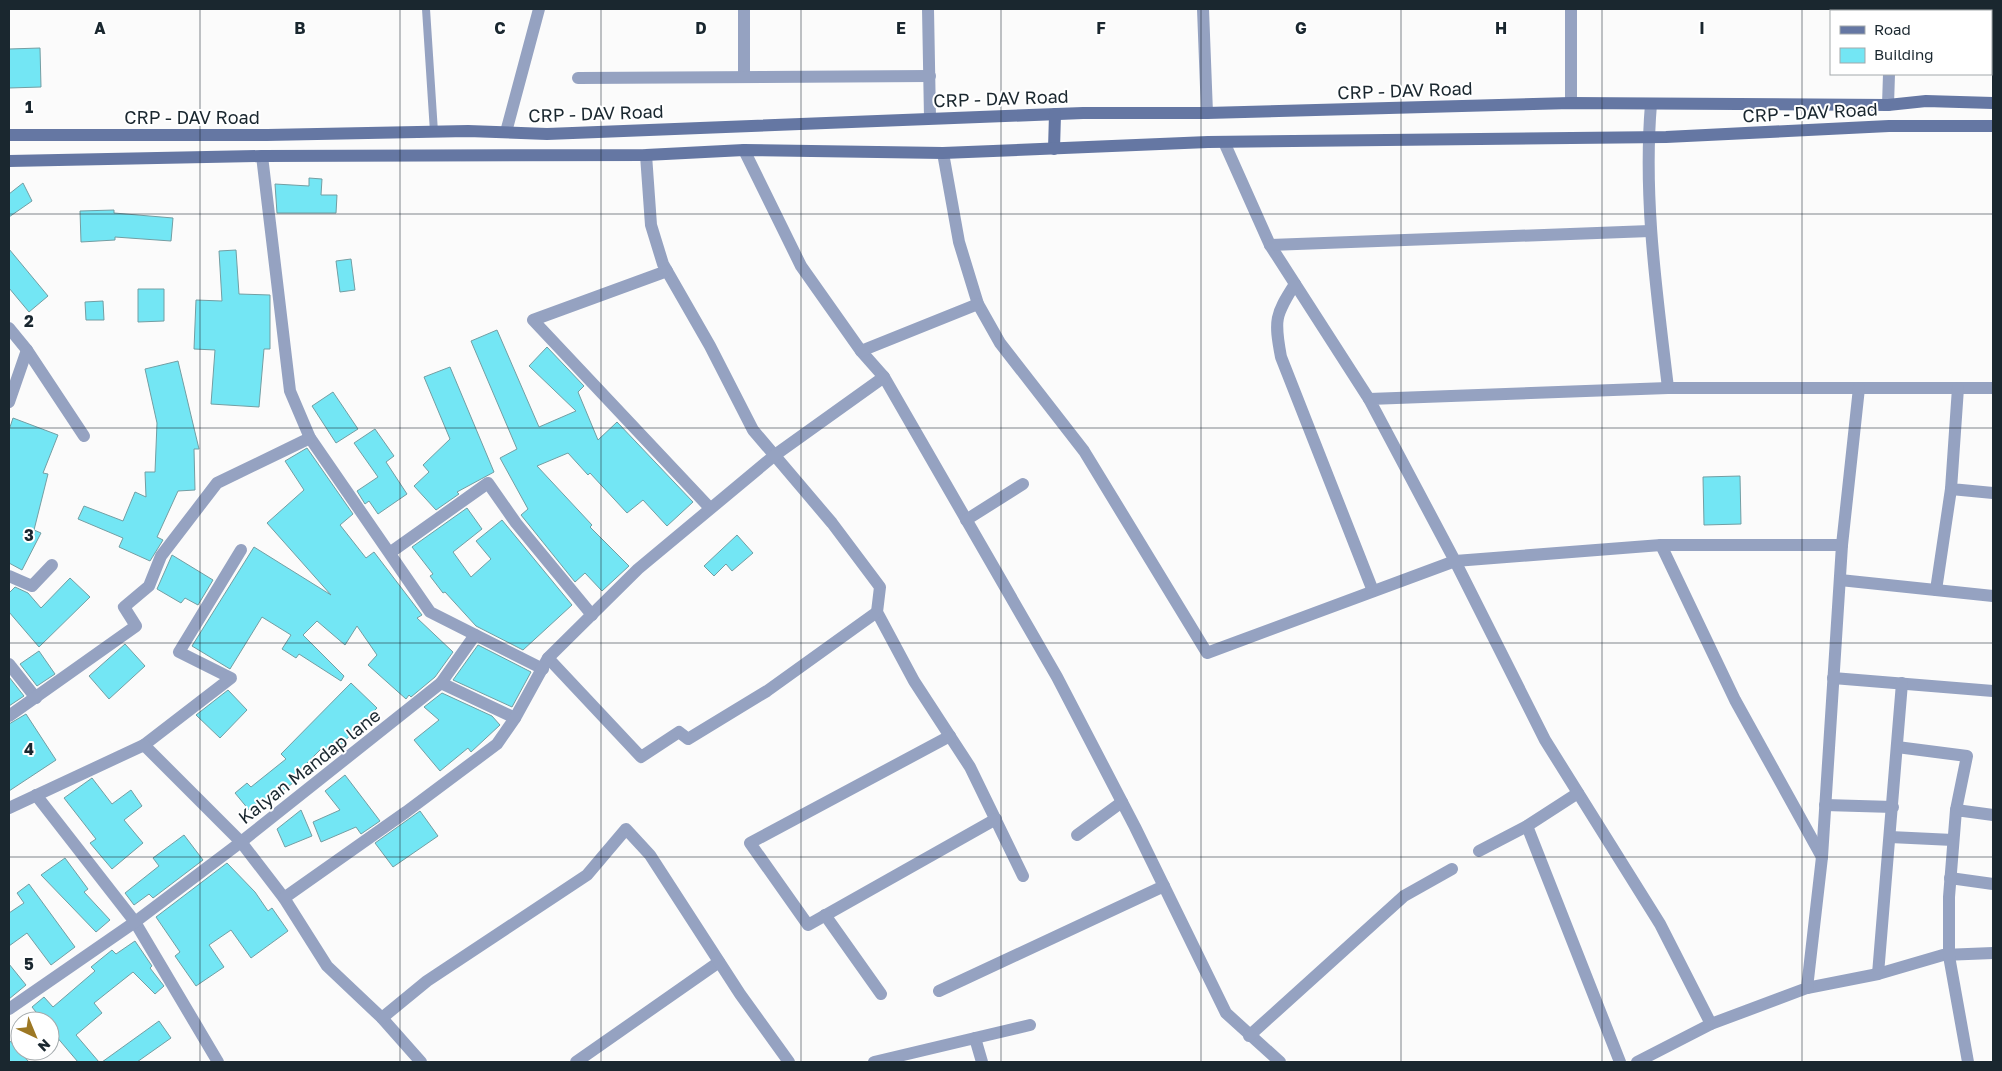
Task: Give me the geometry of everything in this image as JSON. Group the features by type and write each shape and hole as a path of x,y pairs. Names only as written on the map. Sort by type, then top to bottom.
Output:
{"street":[{"path":"506,132 539,9"},
{"path":"744,9 744,77"},
{"path":"928,9 930,118"},
{"path":"1203,9 1207,113"},
{"path":"1571,9 1571,103"},
{"path":"1888,105 1889,75"},
{"path":"578,78 930,76"},
{"name":"CRP - DAV Road","path":"9,135 267,135 434,132 547,134 1055,114 1207,113 1571,103 1888,105 1926,101 1993,103"},
{"path":"1651,104 1648,136 1650,230 1668,388"},
{"path":"1054,149 1055,114"},
{"name":"CRP - DAV Road","path":"9,161 262,156 646,155 744,150 943,153 1224,142 1648,136 1889,126 1993,126"},
{"path":"1224,142 1270,245 1369,398 1455,561 1545,740 1660,924 1711,1024"},
{"path":"744,150 801,266 861,351 884,377 1057,677 1122,802 1226,1013 1249,1036 1280,1062"},
{"path":"943,153 959,242 978,304 1000,343 1084,451 1207,653 1455,561 1661,544 1842,545"},
{"path":"646,155 651,225 667,271 710,346 754,430 832,523 880,587 877,612 914,681 970,767 1023,876"},
{"path":"262,156 290,391 310,438 391,552 430,612 475,635 545,664 641,757 679,732 688,739 767,692 877,612"},
{"path":"1270,245 1650,230"},
{"path":"667,271 533,320 710,508"},
{"path":"1295,284 1278,309 1276,329 1281,357 1373,591"},
{"path":"861,351 978,304"},
{"path":"9,328 28,350 84,436"},
{"path":"9,402 28,350"},
{"path":"284,898 406,812 497,744 515,718 545,664 638,569 774,454 884,377"},
{"path":"1369,398 1668,388 1993,388"},
{"path":"1807,988 1822,857 1842,545 1859,388"},
{"path":"1936,590 1951,489 1958,388"},
{"path":"9,716 136,626 124,607 149,586 161,556 217,484 310,438"},
{"path":"391,552 488,483 516,523 592,615"},
{"path":"966,520 1023,484"},
{"path":"1951,489 1993,493"},
{"path":"1661,544 1735,700 1822,857"},
{"path":"9,808 144,745 231,678 179,652 241,550"},
{"path":"9,576 32,586 52,565"},
{"path":"1840,580 1993,596"},
{"name":"Kalyan Mandap lane","path":"144,745 241,842 441,683 475,635"},
{"path":"9,664 36,698"},
{"path":"1833,678 1993,691"},
{"path":"441,683 515,718"},
{"path":"1878,974 1902,683"},
{"path":"950,736 750,843 808,925 996,819"},
{"path":"1897,747 1967,756 1956,810 1953,840 1950,878 1949,956 1968,1062"},
{"path":"1480,851 1527,826 1578,793"},
{"path":"36,795 135,922 218,1062"},
{"path":"1077,835 1122,802"},
{"path":"1825,805 1893,806"},
{"path":"1956,810 1993,815"},
{"path":"1527,826 1620,1062"},
{"path":"382,1018 427,981 587,875 626,829 650,855 719,962 789,1062"},
{"path":"1890,837 1953,840"},
{"path":"9,1009 135,922 241,842 284,898 327,966 382,1018 421,1062"},
{"path":"1249,1036 1404,896 1452,869"},
{"path":"1950,878 1993,884"},
{"path":"939,990 1164,886"},
{"path":"824,915 881,994"},
{"path":"1637,1062 1711,1024 1807,988 1878,974 1943,955 1993,953"},
{"path":"576,1062 719,962"},
{"path":"874,1062 1030,1025"},
{"path":"975,1038 982,1062"}],"lane":[{"path":"426,9 434,132"}],"building":[{"path":"40,48 41,87 9,88 9,49"},
{"path":"309,178 322,179 321,195 337,195 336,213 277,213 275,184 309,186"},
{"path":"23,183 32,201 9,217 9,194"},
{"path":"114,210 114,213 173,218 171,241 115,237 115,240 81,242 80,211"},
{"path":"9,249 48,296 29,312 9,288"},
{"path":"236,250 239,294 270,295 270,349 264,349 259,407 211,404 215,350 194,349 196,300 222,301 219,251"},
{"path":"351,259 355,290 340,292 336,261"},
{"path":"138,289 164,289 164,321 138,322"},
{"path":"103,301 104,320 86,320 85,302"},
{"path":"497,330 539,427 576,411 529,366 547,347 584,386 578,392 598,440 617,422 693,502 667,526 643,500 627,513 590,473 588,475 568,453 537,466 592,525 590,527 629,566 602,591 585,573 575,582 521,515 528,509 500,458 517,449 471,341"},
{"path":"178,361 199,449 194,449 195,490 178,491 157,537 163,540 150,561 119,547 123,538 78,519 84,506 123,521 135,492 146,497 145,472 155,472 157,423 145,369"},
{"path":"450,367 494,472 457,492 459,494 436,510 414,486 429,472 423,465 450,439 424,377"},
{"path":"333,392 358,429 336,443 312,406"},
{"path":"13,418 58,435 43,473 48,474 34,530 41,533 22,570 9,563 9,430"},
{"path":"375,429 394,456 386,462 407,494 378,514 369,501 365,504 357,491 378,477 354,443"},
{"path":"307,448 353,514 340,525 366,558 374,552 422,615 417,618 453,652 435,677 411,697 409,695 406,699 368,665 377,655 357,626 345,645 317,621 303,635 344,676 341,681 299,654 296,658 282,649 291,635 262,617 230,669 192,646 254,547 331,595 267,523 304,490 285,461"},
{"path":"1740,476 1741,524 1704,525 1703,477"},
{"path":"467,508 482,529 453,552 471,577 491,559 476,541 502,520 572,605 523,650 476,626 445,592 443,593 430,576 433,574 412,547"},
{"path":"737,535 753,553 732,571 726,564 714,576 704,566"},
{"path":"172,555 213,580 198,605 185,598 181,603 157,589"},
{"path":"70,578 90,597 39,647 9,612 9,593 15,587 28,593 41,608"},
{"path":"125,644 145,666 109,699 89,676"},
{"path":"478,645 531,672 512,707 453,680"},
{"path":"39,651 55,674 37,686 20,664"},
{"path":"9,677 24,696 9,706"},
{"path":"351,683 377,708 331,755 323,747 291,779 294,782 266,805 263,798 249,810 235,793 247,783 251,787 286,759 281,754"},
{"path":"228,690 247,710 220,738 196,715"},
{"path":"442,693 492,716 500,725 471,752 468,748 440,771 414,740 439,720 424,707"},
{"path":"26,714 56,760 9,791 9,724"},
{"path":"345,775 380,821 361,834 356,827 321,842 313,822 340,810 325,791"},
{"path":"92,778 112,804 131,790 142,806 124,820 143,843 112,869 90,843 96,839 64,798"},
{"path":"301,810 312,836 285,847 277,829"},
{"path":"420,811 438,836 393,867 375,843"},
{"path":"184,835 203,860 153,898 149,894 134,905 125,893 159,866 153,858"},
{"path":"65,858 88,889 84,892 110,920 96,932 41,875"},
{"path":"227,863 255,892 268,911 272,908 288,931 251,958 231,930 209,945 224,967 196,986 175,956 180,952 156,917"},
{"path":"29,884 75,947 51,965 27,933 9,946 9,913 24,903 17,893"},
{"path":"135,941 152,966 150,968 164,986 155,994 133,972 94,1003 102,1013 76,1035 99,1062 78,1062 60,1041 60,1011 35,1011 32,1007 44,997 53,1007 95,971 91,967 112,950 116,954"},
{"path":"9,964 26,985 9,999"},
{"path":"159,1021 171,1038 137,1062 102,1062"},
{"path":"9,1040 10,1061 29,1062 9,1062"}]}
